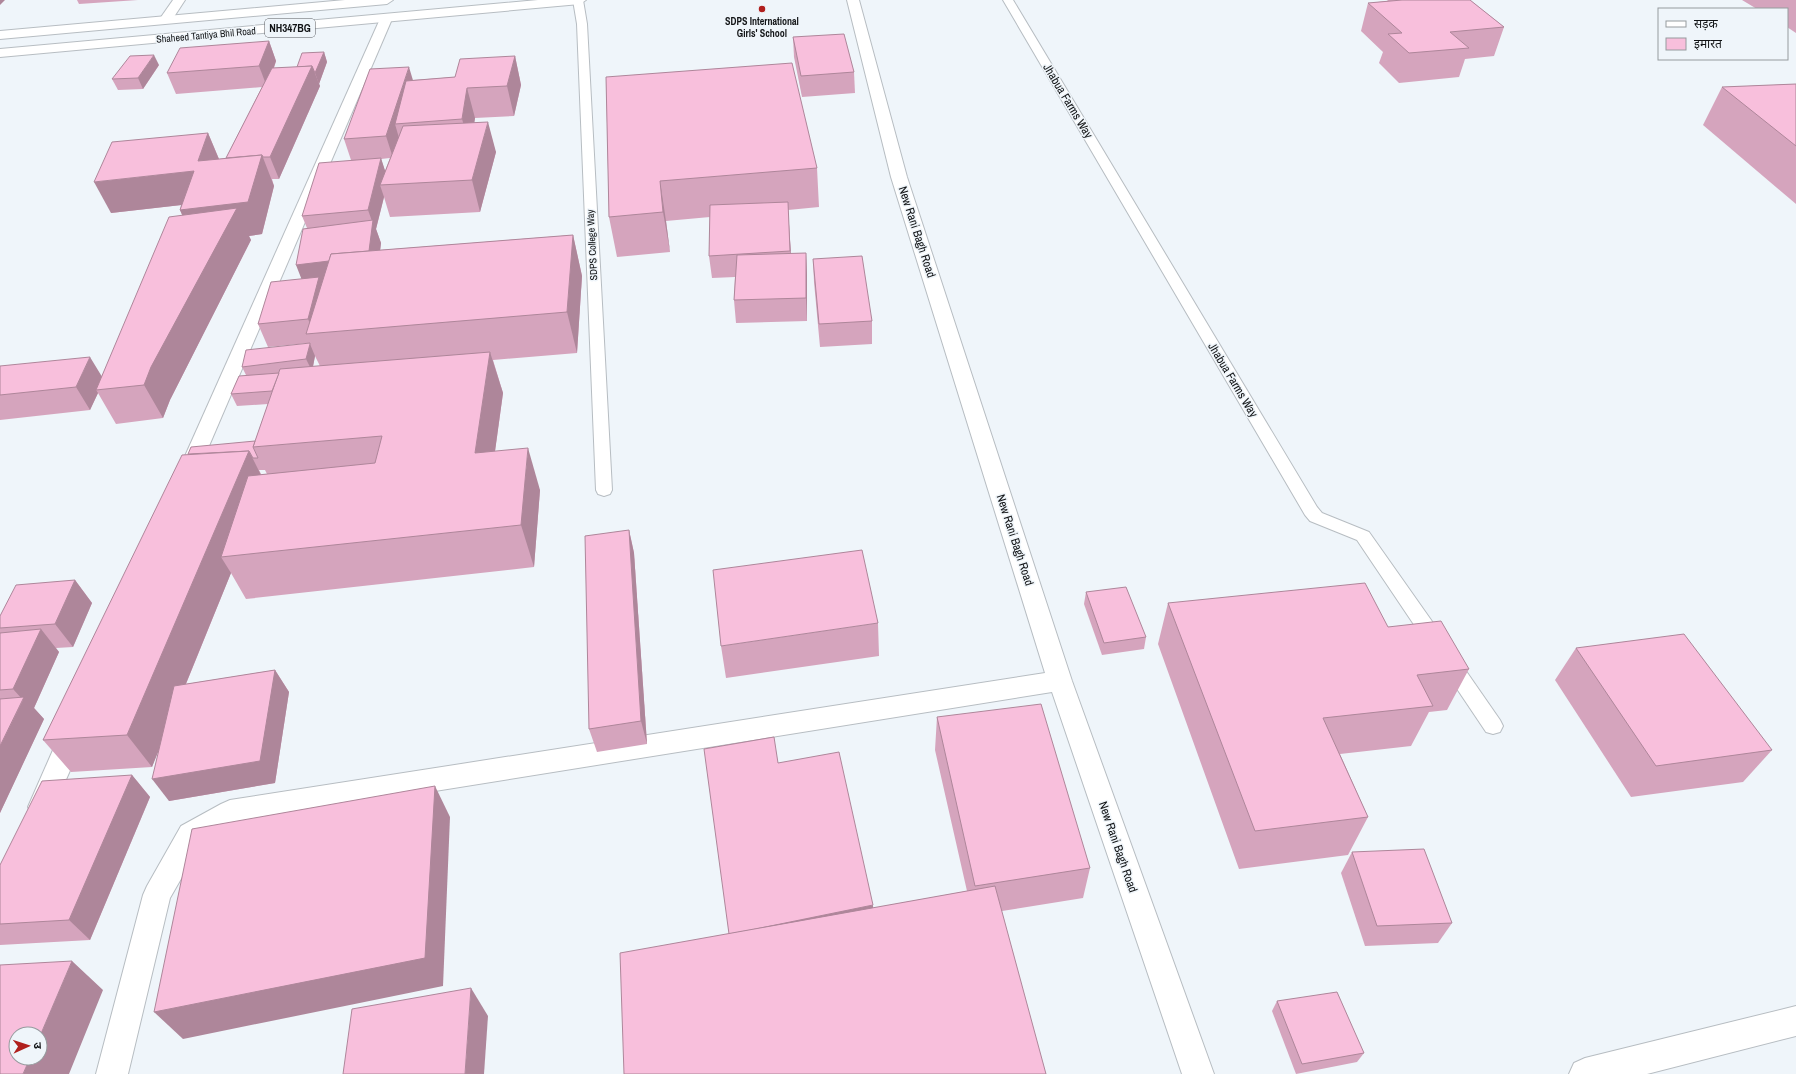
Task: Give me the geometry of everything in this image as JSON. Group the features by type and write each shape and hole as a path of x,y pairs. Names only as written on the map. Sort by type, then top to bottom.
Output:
{"street":[{"path":"165,20 179,0"},
{"name":"Shaheed Tantiya Bhil Road","path":"0,35 165,20 579,0"},
{"name":"New Rani Bagh Road","path":"853,0 899,177 1060,681 1198,1074"},
{"path":"179,492 387,9"},
{"name":"Shaheed Tantiya Bhil Road","path":"0,54 387,9"},
{"path":"112,1074 157,895 191,835 230,812 1060,681"},
{"path":"32,827 80,718"},
{"path":"1585,1074 1796,1021"}],"lane":[{"name":"SDPS College Way","path":"579,0 582,24 604,490"},
{"name":"Jhabua Farms Way","path":"1008,0 1311,511 1316,517 1363,536 1493,726"}],"building":[{"path":"1402,0 1470,0 1504,27 1450,32 1469,48 1409,53 1388,34 1402,33 1368,3"},
{"path":"844,34 854,72 801,76 793,37"},
{"path":"269,41 259,66 167,73 180,48"},
{"path":"324,52 315,73 312,66 297,67 302,53"},
{"path":"154,55 138,78 112,79 130,56"},
{"path":"515,56 507,86 467,88 462,119 395,124 406,81 455,77 460,59"},
{"path":"792,63 817,168 660,181 663,212 609,217 606,77"},
{"path":"312,66 270,157 263,157 262,155 226,158 272,68"},
{"path":"409,67 386,136 344,139 370,69"},
{"path":"1796,84 1796,146 1722,87"},
{"path":"488,122 472,180 380,185 403,126"},
{"path":"208,133 198,161 262,155 248,202 180,210 194,171 94,182 112,142"},
{"path":"381,158 368,210 302,216 319,163"},
{"path":"788,202 790,251 709,256 710,205"},
{"path":"237,208 151,367 144,385 96,390 169,217"},
{"path":"373,220 369,251 331,254 329,261 296,265 303,229"},
{"path":"573,235 567,312 306,334 331,254"},
{"path":"806,253 806,298 734,300 737,255"},
{"path":"862,256 872,321 819,324 813,259"},
{"path":"319,277 308,319 258,324 271,282"},
{"path":"310,343 306,359 242,367 246,350"},
{"path":"490,352 475,453 528,448 521,525 221,557 248,476 375,463 382,436 253,447 280,369"},
{"path":"90,357 76,387 0,395 0,366"},
{"path":"279,373 272,391 231,394 239,376"},
{"path":"255,441 253,447 258,458 253,458 249,451 188,454 191,447"},
{"path":"249,451 127,735 43,740 182,455"},
{"path":"629,530 641,721 589,729 585,536"},
{"path":"862,550 878,623 721,646 713,570"},
{"path":"75,580 55,624 0,628 0,616 16,585"},
{"path":"1365,583 1388,627 1441,621 1469,669 1417,675 1433,706 1323,718 1368,817 1255,831 1168,603"},
{"path":"1126,587 1146,637 1104,643 1086,592"},
{"path":"41,629 13,689 0,690 0,633"},
{"path":"1684,634 1772,750 1656,766 1576,648"},
{"path":"275,670 260,761 152,779 174,686"},
{"path":"24,697 0,746 0,699"},
{"path":"1041,704 1090,868 975,886 937,717"},
{"path":"774,737 778,763 839,752 873,905 729,934 704,749"},
{"path":"132,775 69,920 0,924 0,865 42,781"},
{"path":"435,786 425,958 154,1012 192,829"},
{"path":"1424,849 1452,923 1377,926 1352,852"},
{"path":"995,886 1046,1074 624,1074 620,953"},
{"path":"72,961 44,1026 8,1026 8,1066 26,1066 23,1074 0,1074 0,965"},
{"path":"471,988 465,1074 343,1074 352,1009"},
{"path":"1337,992 1364,1053 1302,1064 1277,1001"}],"place":[{"name":"SDPS International Girls' School","path":"762,9"}]}
